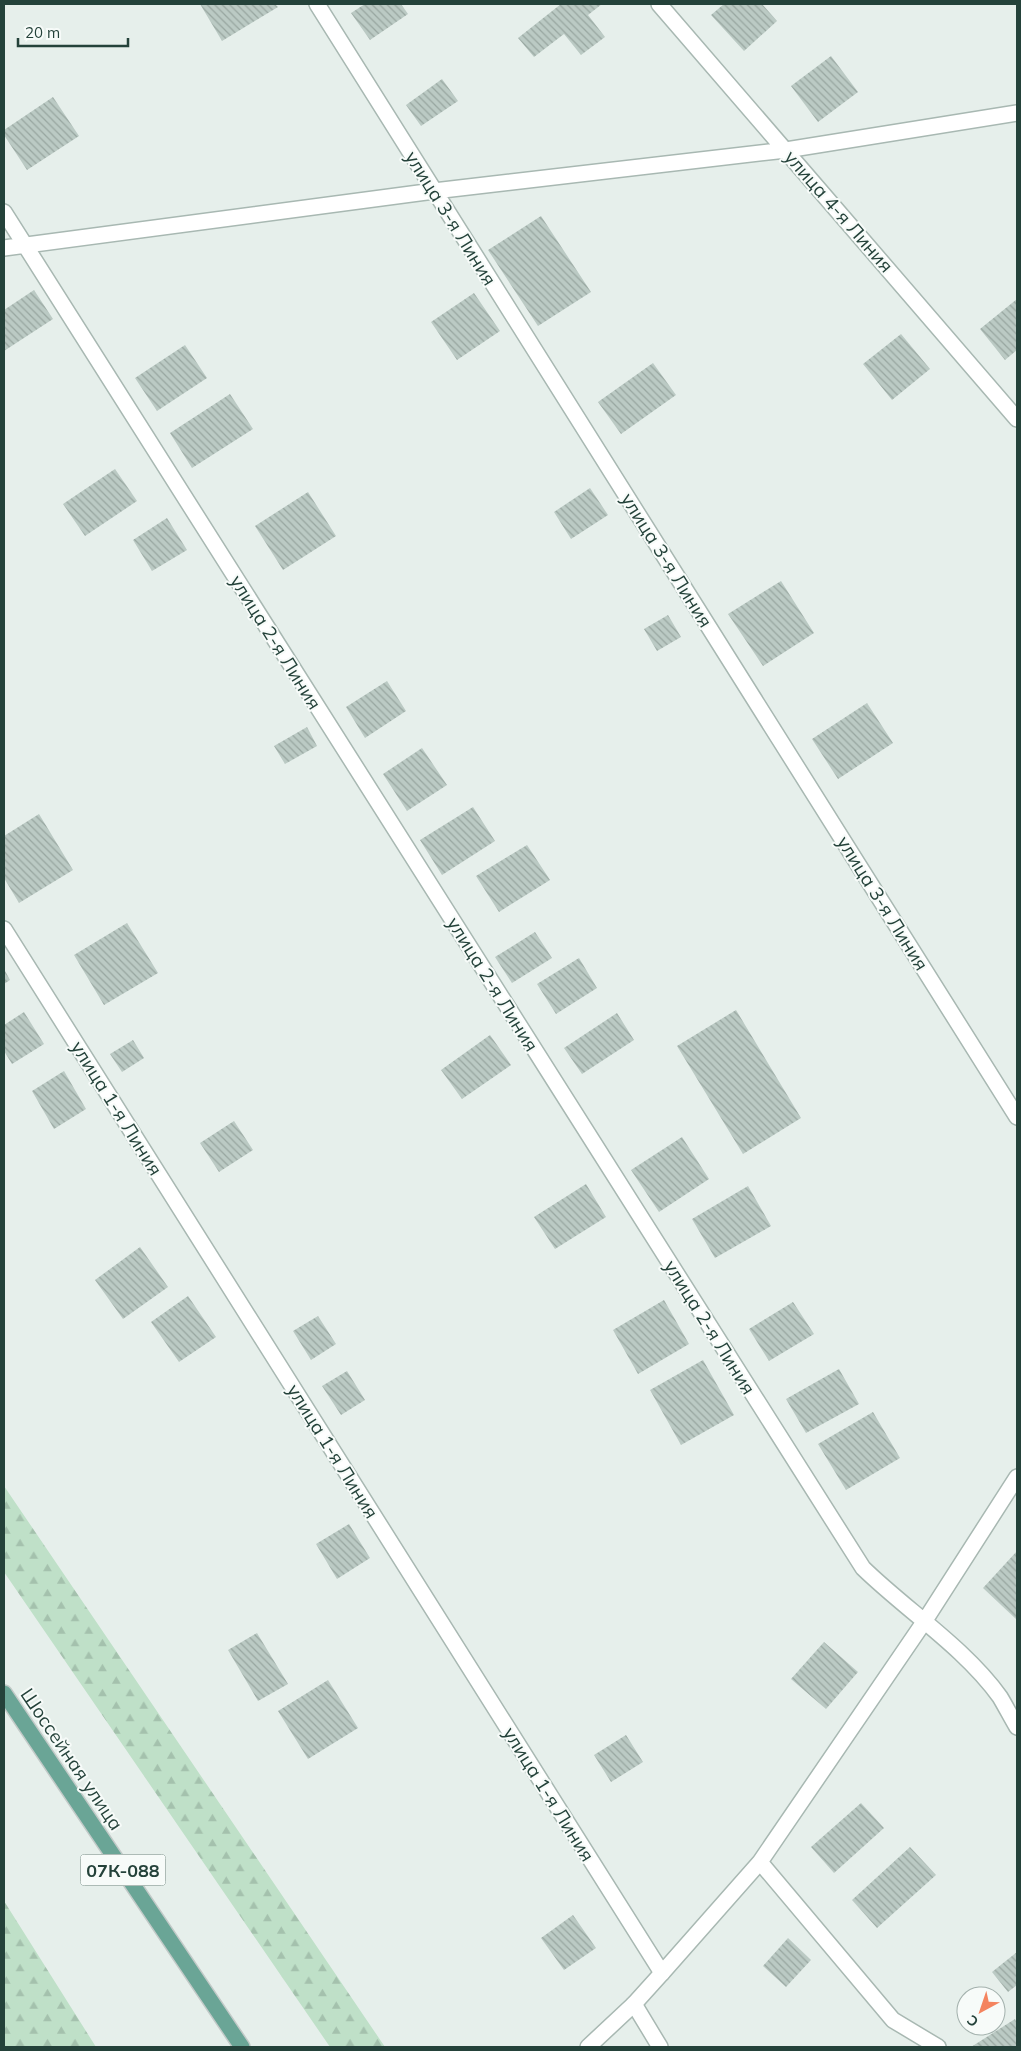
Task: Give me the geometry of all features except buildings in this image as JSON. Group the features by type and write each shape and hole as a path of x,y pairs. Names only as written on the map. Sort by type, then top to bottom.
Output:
{"main road":[{"name":"Шоссейная улица","path":"4,1693 242,2047"}],"street":[{"name":"улица 3-я Линия","path":"317,4 1017,1117"},
{"name":"улица 4-я Линия","path":"659,4 1017,419"},
{"path":"4,248 434,191 786,150 1017,113"},
{"name":"улица 2-я Линия","path":"4,212 863,1568 892,1597 957,1650 999,1697 1017,1727"},
{"name":"улица 1-я Линия","path":"4,929 662,1973"},
{"path":"588,2047 634,2004 760,1862 924,1622 1017,1477"},
{"path":"760,1862 893,2020 938,2047"},
{"path":"634,2004 660,2047"}],"green space":[{"path":"4,1486 385,2047 330,2047 4,1572"},
{"path":"4,1901 96,2047 4,2047"}]}
